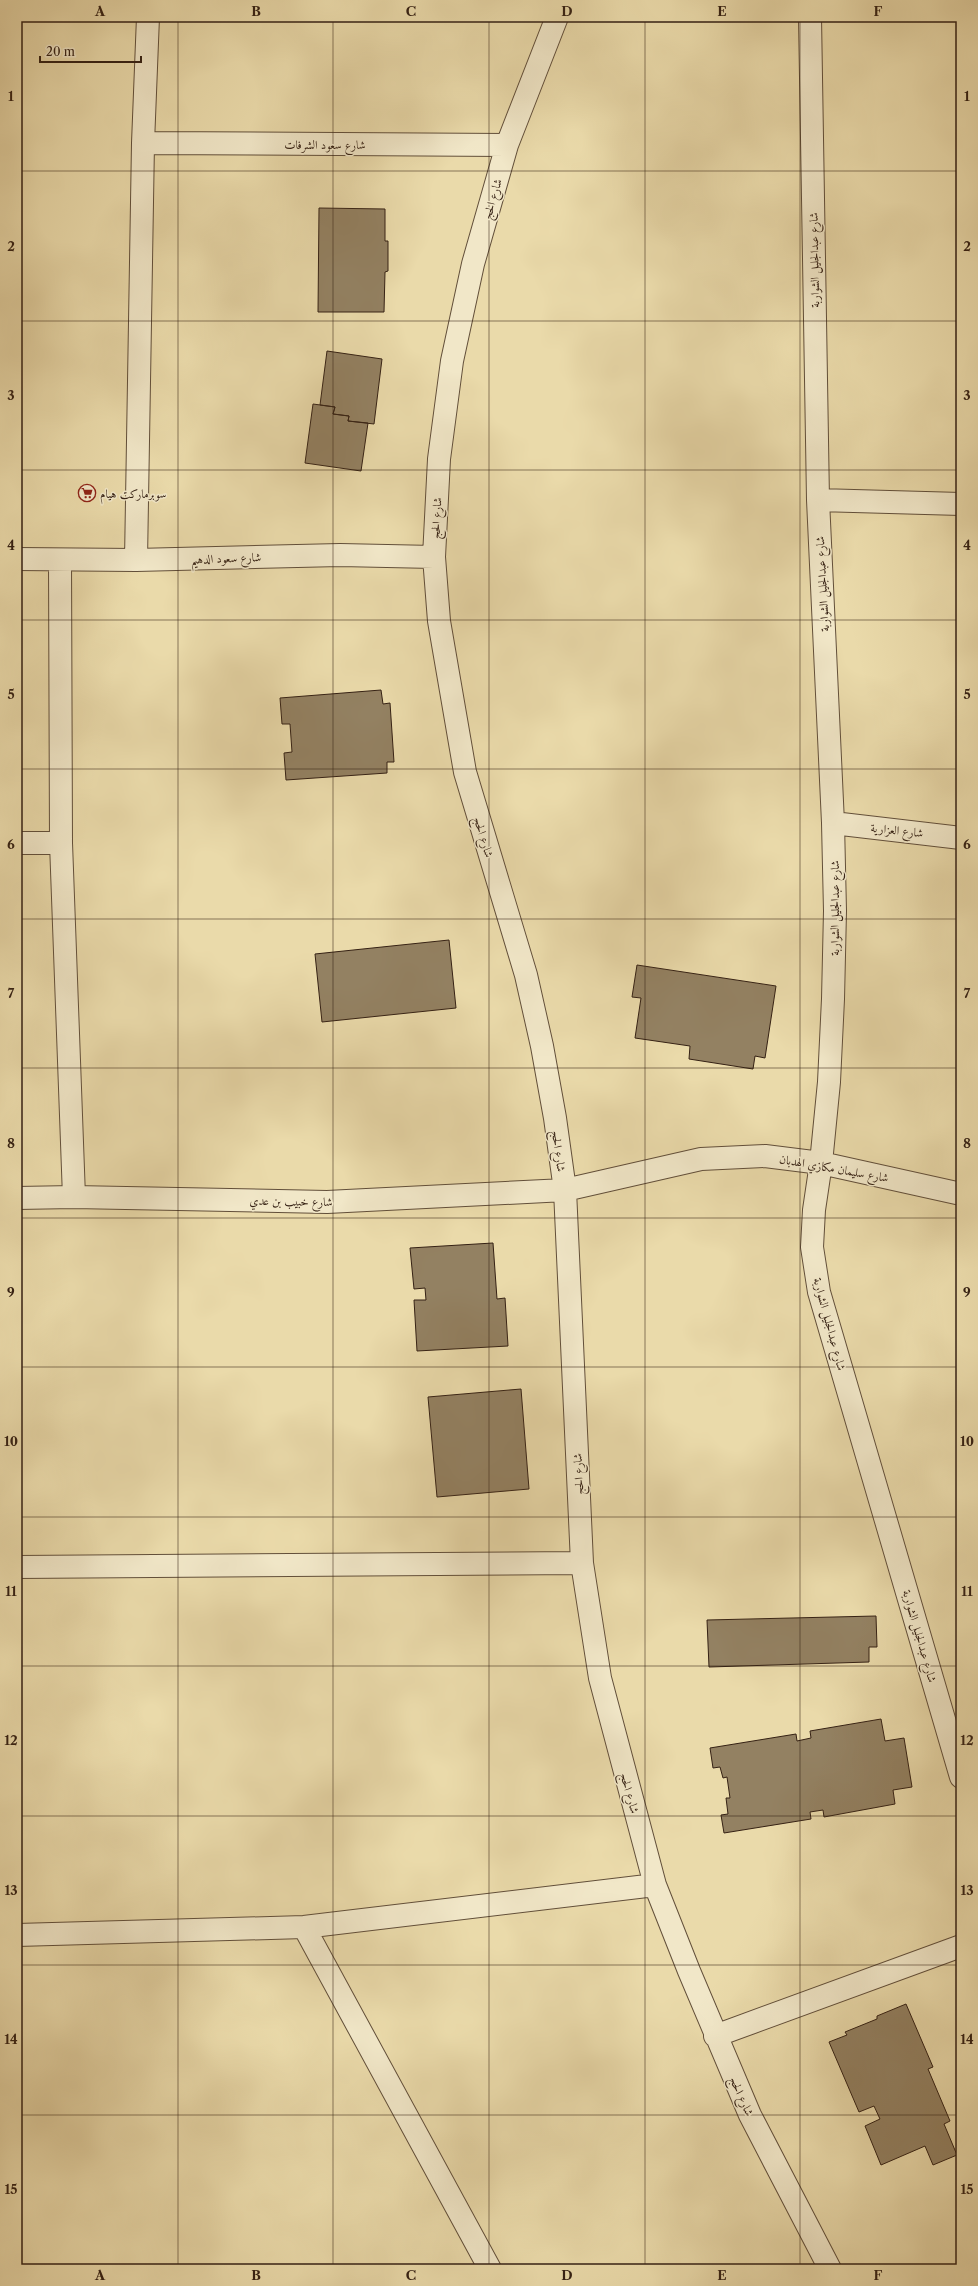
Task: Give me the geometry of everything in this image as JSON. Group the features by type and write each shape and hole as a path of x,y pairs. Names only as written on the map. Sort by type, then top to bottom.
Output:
{"street":[{"path":"136,560 143,143 148,17"},
{"name":"شارع الحج","path":"557,17 507,145 473,264 452,361 439,459 434,557 439,621 465,772 526,975 542,1046 555,1118 564,1190 582,1563 600,1678 656,1885 716,2036 750,2115 830,2269"},
{"name":"شارع عبدالجليل الشواربة","path":"810,17 818,500 833,823 833,999 821,1163 814,1210 812,1247 820,1292 961,1777"},
{"name":"شارع سعود الشرفات","path":"143,143 507,145"},
{"path":"818,500 961,504"},
{"name":"شارع سعود الدهيم","path":"17,559 136,560 340,555 434,557"},
{"path":"60,560 61,843 74,1197"},
{"name":"شارع العزارية","path":"833,823 961,838"},
{"path":"17,843 61,843"},
{"name":"شارع سليمان مكازي الهدبان","path":"564,1190 700,1159 765,1156 821,1163 961,1194"},
{"name":"شارع خبيب بن عدي","path":"17,1198 74,1197 327,1202 564,1190"},
{"path":"17,1567 582,1563"},
{"path":"17,1935 304,1927 656,1885"},
{"path":"304,1927 490,2269"},
{"path":"716,2036 961,1946"}],"building":[{"path":"319,208 385,209 385,241 388,241 388,271 385,272 384,312 318,312"},
{"path":"327,351 382,359 374,424 348,421 349,416 333,414 335,407 320,405"},
{"path":"313,404 335,407 333,414 349,416 348,421 368,423 361,471 305,463"},
{"path":"381,690 383,704 390,703 394,762 387,762 387,773 286,780 284,753 292,752 290,724 282,724 280,698"},
{"path":"449,940 456,1008 322,1022 315,954"},
{"path":"637,965 776,986 765,1058 755,1056 753,1069 689,1059 690,1046 635,1038 641,998 632,997"},
{"path":"493,1243 497,1299 505,1298 508,1346 417,1351 414,1300 426,1300 425,1288 414,1289 410,1248"},
{"path":"521,1389 529,1489 437,1497 428,1397"},
{"path":"876,1616 877,1647 869,1647 869,1662 709,1667 707,1620"},
{"path":"881,1719 885,1741 904,1738 912,1787 893,1790 895,1804 824,1817 823,1810 810,1812 811,1819 724,1833 721,1815 728,1814 726,1798 730,1798 727,1777 723,1778 720,1767 713,1768 710,1748 796,1734 797,1741 811,1738 810,1731"},
{"path":"906,2004 933,2067 928,2069 950,2121 944,2124 957,2155 933,2165 925,2146 881,2165 865,2126 880,2119 874,2106 859,2112 829,2042 847,2035 845,2032 877,2019 877,2016"}],"place":[{"name":"سوبرماركت هيام","path":"87,493"}]}
